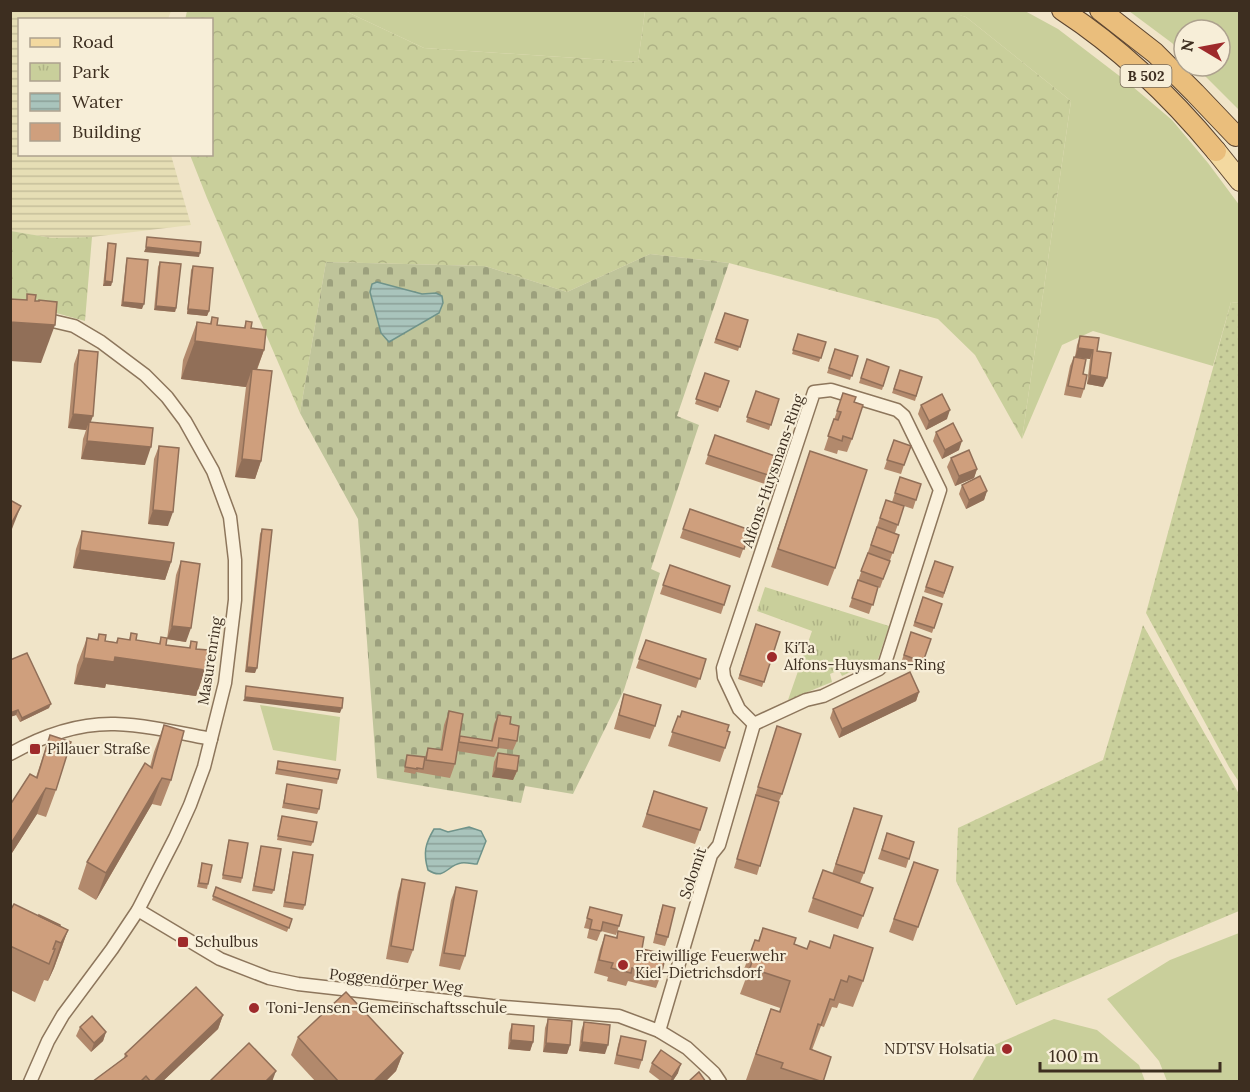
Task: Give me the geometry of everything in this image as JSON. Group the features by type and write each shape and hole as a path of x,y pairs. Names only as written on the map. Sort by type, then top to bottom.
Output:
{"highway":[{"name":"B 502","path":"1062,10 1139,70 1179,108 1216,151"},
{"name":"B 502","path":"1100,10 1155,53 1238,138"}],"main road":[{"name":"B 502","path":"1216,151 1239,181"}],"street":[{"name":"Masurenring","path":"10,313 74,326 101,342 145,375 167,397 185,421 213,471 230,517 235,560 235,600 225,683 204,767 190,805 138,910 63,1015 48,1041 30,1082"},
{"name":"Alfons-Huysmans-Ring","path":"831,390 897,410 904,416 940,490 885,663 879,669 823,696 806,700 754,724 739,709 724,677 723,668 814,392 831,390"},
{"path":"10,754 29,743 61,731 87,726 114,724 211,739"},
{"name":"Solomit","path":"659,1031 711,855 719,845 754,724"},
{"name":"Poggendörper Weg","path":"138,910 220,959 269,978 332,989 492,1006 619,1016 659,1031 687,1048 714,1073 720,1082"}],"shaded area":[{"path":"11,11 171,11 168,18 18,18 18,156 171,156 191,225 92,237 52,238 11,231"}],"green space":[{"path":"945,10 966,17 1071,101 1022,439 975,355 938,319 729,263 650,254 567,292 485,266 326,262 300,413 190,156 213,156 213,18 185,18 187,11 345,11 424,48 638,62 645,11"},
{"path":"345,11 645,11 638,62 424,48"},
{"path":"945,11 1025,11 1058,29 1172,120 1208,163 1240,206 1239,303 1231,302 1213,366 1093,331 1062,345 1022,439 1071,101 966,17"},
{"path":"1129,11 1239,11 1239,110 1207,78 1232,78 1232,18 1172,18 1172,43"},
{"path":"11,231 52,238 92,237 85,321 31,306 11,304"},
{"path":"650,254 729,263 677,416 699,425 651,569 660,573 624,690 573,794 525,786 521,803 377,778 358,519 300,413 326,262 485,266 567,292"},
{"path":"1231,302 1240,303 1239,782 1146,613"},
{"path":"765,587 889,626 878,659 842,676 839,670 830,674 832,682 788,700 812,631 757,611"},
{"path":"1143,625 1239,794 1239,911 1016,1005 956,881 958,828 1103,760"},
{"path":"260,705 340,717 336,761 273,750"},
{"path":"1239,933 1239,1081 1167,1081 1159,1061 1107,999 1170,960"},
{"path":"1054,1019 1097,1030 1139,1065 1145,1081 972,1081 992,1046"}],"water":[{"path":"377,282 422,294 436,293 442,296 443,303 439,313 389,342 381,333 370,292 372,284"},
{"path":"469,827 481,831 486,841 477,864 456,864 438,874 428,870 426,849 434,829 448,832"}],"building":[{"path":"147,237 201,242 200,253 146,247"},
{"path":"108,243 116,244 112,282 105,281"},
{"path":"127,258 148,260 144,304 123,302"},
{"path":"160,262 181,264 176,308 156,306"},
{"path":"193,266 213,268 209,311 188,309"},
{"path":"27,294 36,295 35,301 57,302 55,325 10,322 10,299 27,300"},
{"path":"725,313 748,320 740,347 716,339"},
{"path":"212,317 218,318 217,325 245,328 246,321 252,322 251,328 266,330 264,350 195,341 197,322 211,324"},
{"path":"798,334 826,342 821,358 793,350"},
{"path":"1080,336 1099,338 1097,351 1111,353 1107,378 1090,375 1093,350 1078,348"},
{"path":"835,349 858,356 852,376 829,368"},
{"path":"79,350 98,352 93,416 73,414"},
{"path":"1074,357 1086,359 1083,374 1087,375 1084,389 1068,386"},
{"path":"867,359 889,367 883,386 861,378"},
{"path":"252,369 272,371 261,461 242,459"},
{"path":"900,370 922,377 916,396 894,389"},
{"path":"705,373 729,381 720,407 696,399"},
{"path":"756,391 779,399 771,425 747,417"},
{"path":"843,393 856,397 854,402 863,405 852,439 843,436 842,441 828,436 834,419 838,420 841,412 837,411"},
{"path":"942,394 950,410 929,421 921,405"},
{"path":"89,422 153,428 151,447 87,441"},
{"path":"953,423 962,441 945,450 936,432"},
{"path":"715,435 775,456 768,475 708,455"},
{"path":"894,440 911,446 904,465 887,460"},
{"path":"159,446 179,448 173,512 153,510"},
{"path":"969,450 977,469 959,476 951,458"},
{"path":"810,451 867,470 835,568 778,549"},
{"path":"980,476 987,491 969,500 962,485"},
{"path":"900,477 921,484 916,500 895,493"},
{"path":"10,500 21,506 11,524 10,524"},
{"path":"886,500 904,506 898,525 880,518"},
{"path":"690,509 750,530 744,549 683,529"},
{"path":"877,527 899,535 893,553 871,545"},
{"path":"262,529 272,530 257,668 247,667"},
{"path":"82,531 174,543 171,562 80,550"},
{"path":"868,553 890,561 883,579 861,571"},
{"path":"181,561 200,564 191,628 172,626"},
{"path":"935,561 953,567 944,593 926,587"},
{"path":"670,565 730,586 724,605 663,585"},
{"path":"858,580 878,587 873,605 852,598"},
{"path":"923,597 942,604 934,628 915,622"},
{"path":"756,624 780,632 764,682 740,675"},
{"path":"911,632 931,639 923,662 904,655"},
{"path":"131,633 137,634 136,640 160,644 161,637 167,638 166,645 190,648 191,641 197,642 196,649 208,650 205,670 115,657 114,662 84,658 87,638 98,640 99,634 106,635 105,641 117,643 118,638 130,640"},
{"path":"646,640 706,659 700,679 639,659"},
{"path":"27,653 51,704 22,718 18,710 10,713 10,660"},
{"path":"910,672 919,692 842,729 833,709"},
{"path":"246,686 343,698 342,708 245,697"},
{"path":"624,694 661,705 655,726 619,715"},
{"path":"449,711 463,714 455,764 426,760 428,748 442,750"},
{"path":"682,711 729,725 727,731 730,732 725,748 672,732"},
{"path":"498,715 511,717 510,724 519,726 517,741 499,738 498,748 459,742 460,736 492,741"},
{"path":"164,725 184,731 171,780 162,778 106,873 87,862 145,763 152,768"},
{"path":"777,726 801,734 782,794 758,787"},
{"path":"50,735 71,742 56,790 46,788 10,845 10,805 30,774 37,778"},
{"path":"498,753 519,756 517,771 496,768"},
{"path":"407,755 425,757 423,769 405,767"},
{"path":"278,761 340,770 338,779 277,769"},
{"path":"287,784 322,790 319,809 284,803"},
{"path":"654,791 707,808 700,830 647,814"},
{"path":"756,795 779,802 760,866 737,859"},
{"path":"854,808 882,816 864,873 836,864"},
{"path":"282,816 317,822 313,842 278,836"},
{"path":"887,833 914,842 909,859 882,850"},
{"path":"229,840 248,843 242,878 223,875"},
{"path":"261,846 281,849 274,890 254,886"},
{"path":"293,852 313,855 305,905 285,902"},
{"path":"914,862 938,870 918,927 894,919"},
{"path":"202,863 212,865 208,884 199,883"},
{"path":"823,870 873,888 863,916 813,898"},
{"path":"402,879 425,883 413,950 391,946"},
{"path":"216,887 292,919 289,928 213,896"},
{"path":"456,887 477,891 465,956 444,953"},
{"path":"14,904 68,930 61,943 56,941 49,964 10,946 10,911"},
{"path":"663,905 675,908 668,937 656,934"},
{"path":"590,907 622,915 619,926 603,922 601,931 590,929 592,920 587,918"},
{"path":"763,928 796,938 794,944 807,949 810,941 830,948 834,935 873,948 863,981 849,976 847,982 841,980 834,1000 830,999 821,1025 818,1024 810,1049 831,1057 823,1082 781,1068 783,1063 756,1054 771,1009 780,1012 790,981 750,968 755,952 751,951 755,940 759,941"},
{"path":"618,931 644,937 642,949 666,954 661,975 632,968 631,973 611,968 613,963 599,960 605,935 617,938"},
{"path":"196,987 223,1015 153,1082 146,1076 140,1082 92,1082 127,1056 125,1054"},
{"path":"346,992 403,1053 373,1082 339,1082 298,1037"},
{"path":"92,1016 106,1032 94,1043 80,1027"},
{"path":"548,1019 572,1021 570,1045 546,1043"},
{"path":"584,1022 610,1025 608,1045 582,1042"},
{"path":"512,1024 534,1026 533,1042 511,1040"},
{"path":"621,1036 646,1041 642,1060 617,1055"},
{"path":"249,1043 276,1071 265,1082 209,1082"},
{"path":"661,1050 681,1064 672,1077 652,1063"},
{"path":"699,1072 706,1082 688,1082"}],"place":[{"name":"KiTa Alfons-Huysmans-Ring","path":"772,657"},
{"name":"Pillauer Straße","path":"35,749"},
{"name":"Schulbus","path":"183,942"},
{"name":"Freiwillige Feuerwehr Kiel-Dietrichsdorf","path":"623,965"},
{"name":"Toni-Jensen-Gemeinschaftsschule","path":"254,1008"},
{"name":"NDTSV Holsatia","path":"1007,1049"}]}
